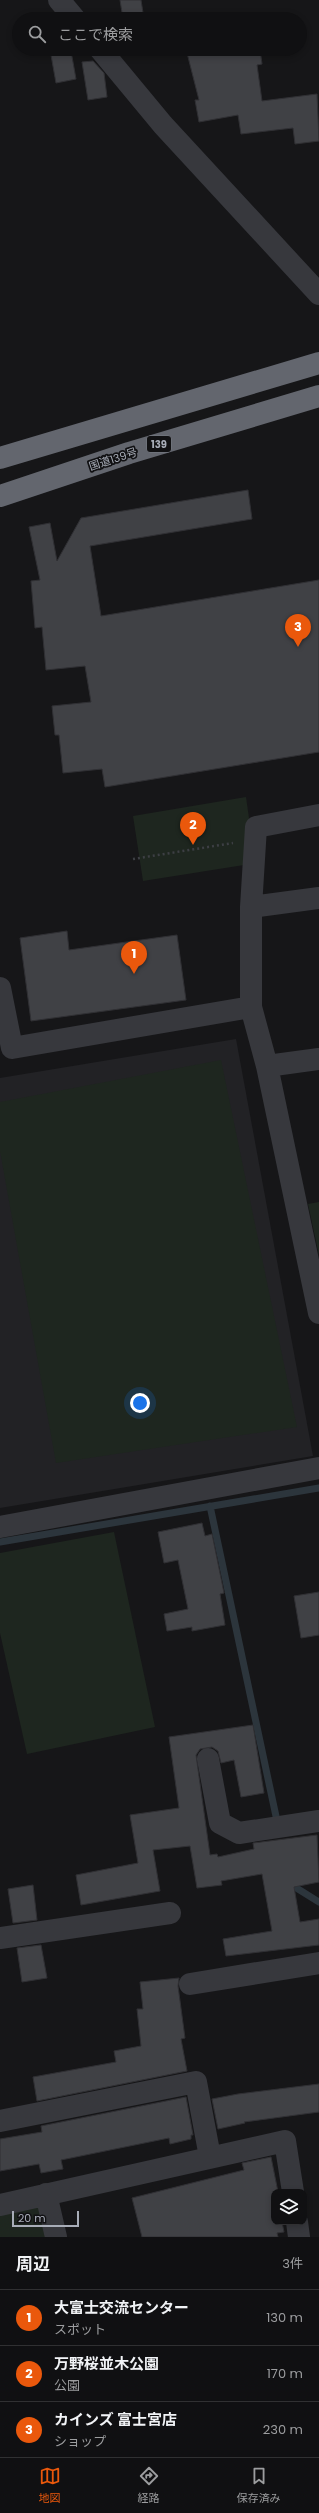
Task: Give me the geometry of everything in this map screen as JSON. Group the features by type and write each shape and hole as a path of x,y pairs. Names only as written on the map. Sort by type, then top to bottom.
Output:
{"highway":[{"path":"0,458 319,363"},
{"name":"国道139号","path":"0,496 129,454 319,396"}],"street":[{"path":"60,0 69,12"},
{"path":"106,56 163,125 319,294"},
{"path":"319,815 256,826 251,907 251,1007 267,1066 319,1313"},
{"path":"251,907 319,898"},
{"path":"0,988 12,1048 251,1007"},
{"path":"267,1066 319,1059"},
{"path":"0,1527 319,1468"},
{"path":"208,1760 220,1823 239,1833 319,1821"},
{"path":"0,1938 170,1913"},
{"path":"190,1984 319,1963"},
{"path":"0,2121 196,2082 210,2157"},
{"path":"0,2205 285,2140 292,2189"},
{"path":"46,2194 56,2237"},
{"path":"297,2225 299,2237"}],"path":[{"path":"133,859 256,840"}],"shaded area":[{"path":"246,797 250,825 244,865 143,881 133,816"},
{"path":"236,1039 313,1456 0,1508 0,1078"},
{"path":"221,1060 297,1427 56,1463 0,1151 0,1102"},
{"path":"319,1202 319,1255 308,1204"},
{"path":"114,1532 155,1727 27,1754 0,1633 0,1553"},
{"path":"46,2194 56,2237 0,2237 0,2205"}],"building":[{"path":"120,0 141,0 143,12 122,12"},
{"path":"51,56 72,56 76,79 56,83"},
{"path":"188,56 261,56 262,64 257,65 262,101 317,94 319,141 295,144 293,128 241,134 238,115 199,122 195,100 199,100"},
{"path":"93,61 104,73 107,97 88,100 82,62"},
{"path":"248,490 252,519 90,546 101,616 319,580 319,752 105,787 102,769 63,773 59,735 55,735 52,706 91,702 85,666 46,670 42,627 35,628 31,581 40,580 29,527 50,523 57,561 81,518"},
{"path":"67,931 69,950 177,935 186,1000 31,1021 20,938"},
{"path":"202,1523 205,1536 212,1534 224,1593 220,1594 225,1625 192,1631 192,1627 167,1631 164,1614 188,1609 178,1560 164,1563 158,1532"},
{"path":"319,1592 319,1635 301,1638 294,1596"},
{"path":"253,1725 264,1793 241,1797 234,1760 221,1763 218,1751 212,1747 200,1749 196,1755 210,1855 217,1854 218,1857 254,1849 253,1843 317,1835 319,1882 294,1887 300,1922 319,1919 319,1945 226,1956 223,1939 272,1931 262,1874 221,1881 222,1885 197,1888 190,1846 153,1850 160,1891 81,1905 76,1875 138,1863 130,1815 179,1808 169,1737"},
{"path":"33,1885 37,1920 13,1923 8,1889"},
{"path":"41,1945 47,1978 22,1982 17,1948"},
{"path":"179,1978 178,1986 185,2038 181,2039 187,2071 37,2101 33,2077 116,2062 114,2051 141,2046 137,2009 143,2009 140,1982"},
{"path":"319,2084 319,2112 244,2122 245,2123 218,2129 212,2099 238,2094"},
{"path":"186,2097 193,2135 191,2135 191,2139 170,2144 169,2138 61,2160 63,2169 41,2173 39,2164 0,2171 0,2139 42,2132 41,2126"},
{"path":"271,2157 277,2189 271,2189 271,2225 283,2225 284,2232 277,2233 278,2237 142,2237 132,2198 244,2170 242,2163"}],"waterway":[{"path":"0,1542 319,1488"},
{"path":"210,1506 277,1821"},
{"path":"290,1880 290,1884 319,1902"}],"place":[{"name":"カインズ 富士宮店","path":"298,647"},
{"name":"万野桜並木公園","path":"193,845"},
{"name":"大富士交流センター","path":"134,974"}]}
